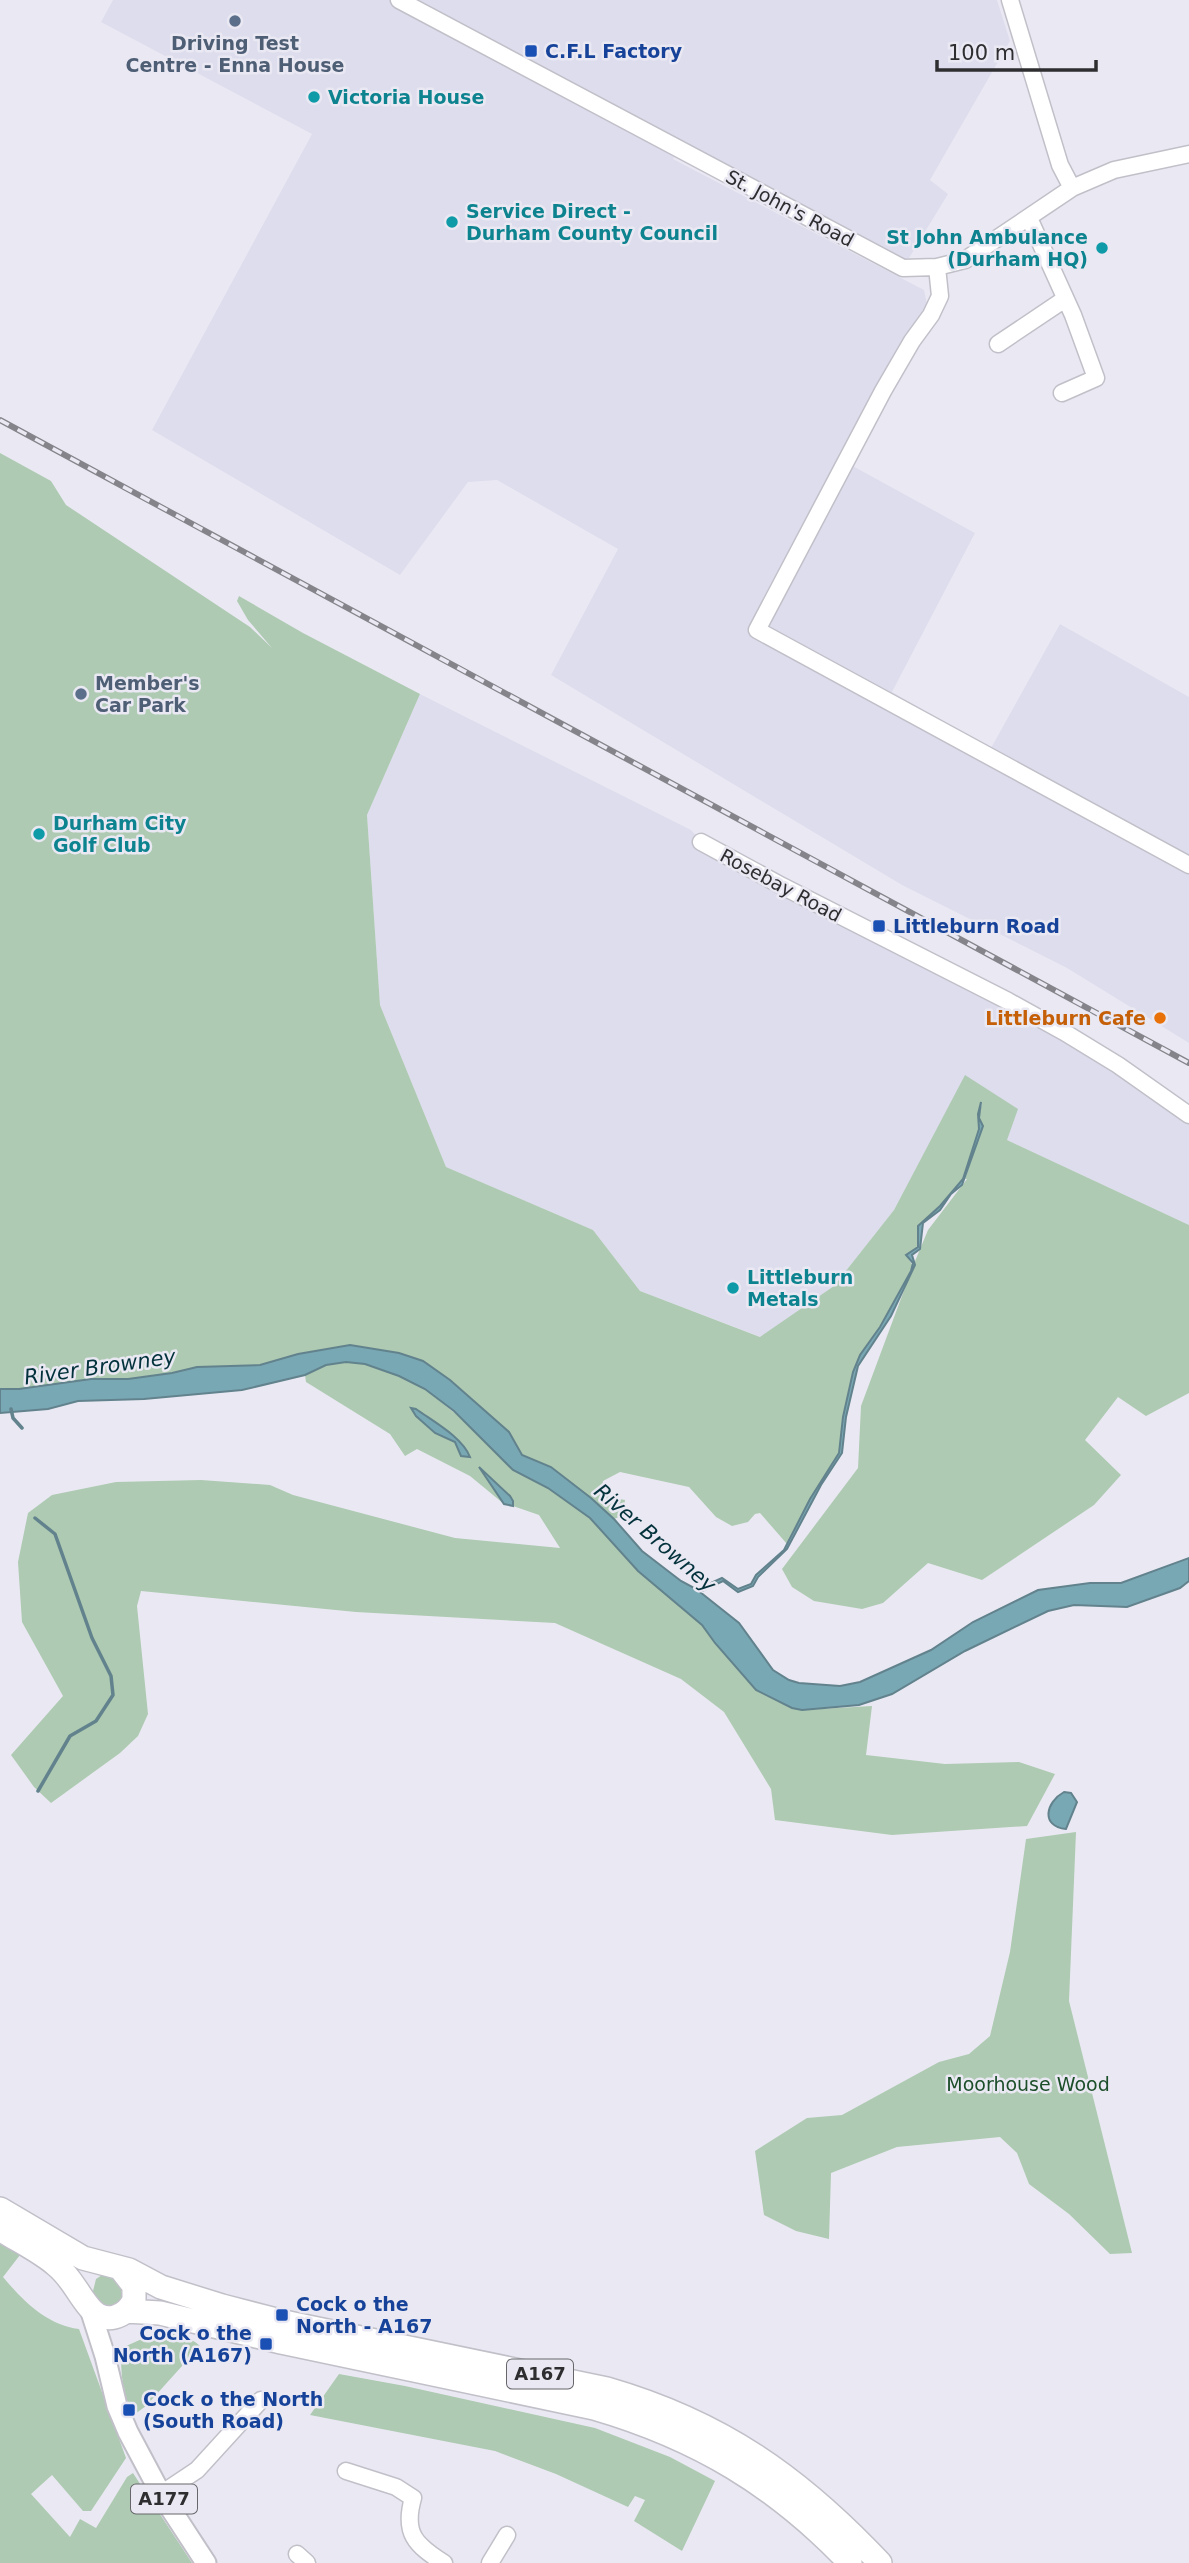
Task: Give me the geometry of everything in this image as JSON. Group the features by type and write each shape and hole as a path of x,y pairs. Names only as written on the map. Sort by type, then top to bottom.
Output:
{"highway":[{"name":"A167","path":"0,2209 83,2258 113,2266 162,2287 222,2306 284,2322 582,2383 641,2399 712,2428 754,2453 820,2504 880,2563"},
{"path":"0,2229 51,2260 65,2272 88,2304 107,2318 124,2313 134,2300 135,2286 113,2266 88,2280 88,2304"},
{"name":"A167","path":"124,2313 160,2313 281,2342 594,2408 636,2420 698,2446 761,2483 810,2523 850,2563"}],"main road":[{"name":"A177","path":"88,2304 105,2356 117,2406 139,2457 206,2563"},
{"path":"105,2356 115,2327 124,2313"}],"street":[{"name":"St. John's Road","path":"399,0 903,268 937,268 965,260 1072,188 1114,170 1189,154"},
{"path":"1010,0 1060,165 1072,188"},
{"path":"1029,218 1096,377 1062,393"},
{"path":"937,268 940,296 931,315 912,341 883,391 757,630 1189,866"},
{"path":"998,344 1065,299"},
{"name":"Rosebay Road","path":"701,842 1052,1026 1118,1065 1189,1115"},
{"path":"161,2494 192,2476 243,2408 261,2400"},
{"path":"346,2472 372,2472 379,2483 396,2487 418,2498 409,2527 418,2545 444,2563"},
{"path":"490,2563 507,2535"}],"shaded area":[{"path":"113,0 997,0 1010,41 930,180 948,194 903,268 679,148 673,159 924,290 927,304 891,362 840,459 975,533 892,692 991,748 1060,624 1189,697 1189,1043 1067,968 902,885 551,675 618,549 497,480 468,482 400,575 152,430 312,134 101,22"},
{"path":"420,694 691,830 702,842 946,969 1189,1115 1189,1225 1007,1140 965,1076 894,1210 834,1286 761,1337 640,1291 593,1230 446,1167 380,1005 367,815"}],"green space":[{"path":"0,453 51,481 66,505 250,627 272,648 248,620 237,601 239,596 420,694 367,815 380,1005 446,1167 593,1230 640,1291 760,1337 834,1286 894,1210 965,1075 1018,1109 1007,1140 1189,1225 1189,1393 1146,1416 1118,1397 1085,1440 1121,1475 1094,1505 982,1580 928,1563 883,1603 862,1609 814,1601 792,1587 782,1569 858,1468 861,1406 912,1269 880,1327 860,1355 853,1372 843,1417 839,1453 810,1499 787,1544 760,1513 755,1514 748,1522 732,1526 716,1517 689,1487 620,1472 603,1481 602,1487 609,1497 625,1500 622,1514 614,1519 551,1467 522,1455 509,1432 450,1380 423,1361 399,1353 350,1345 299,1354 260,1365 197,1367 128,1379 91,1379 0,1389","holes":["982,1102 979,1118 983,1126 967,1179 928,1230 913,1266 906,1255 918,1247 918,1226 963,1179 979,1129 978,1114"]},
{"path":"346,1362 365,1364 390,1372 425,1389 467,1423 513,1470 548,1488 590,1518 638,1571 702,1625 756,1690 792,1708 802,1710 872,1706 866,1755 945,1764 1019,1762 1055,1774 1027,1826 892,1835 775,1820 771,1789 724,1712 681,1679 555,1623 356,1612 141,1591 137,1606 148,1714 138,1736 120,1753 51,1803 34,1787 11,1755 63,1696 22,1622 18,1562 28,1513 52,1495 116,1482 201,1480 270,1485 293,1495 455,1538 560,1548 539,1515 513,1506 513,1501 481,1471 504,1504 470,1476 417,1449 405,1456 390,1434 306,1382 305,1375 326,1365"},
{"name":"Moorhouse Wood","path":"1076,1832 1069,2001 1132,2253 1110,2254 1069,2214 1029,2184 1017,2153 1000,2137 897,2147 831,2173 829,2239 796,2231 764,2215 755,2151 807,2118 842,2115 939,2062 969,2054 990,2036 1010,1952 1026,1839"},
{"path":"0,2244 20,2255 3,2277 11,2286 36,2311 56,2323 79,2329 126,2458 91,2511 83,2511 52,2475 31,2494 70,2537 80,2519 96,2528 127,2477 133,2473 192,2563 0,2563"},
{"path":"105,2273 121,2275 126,2302 106,2309 92,2295 96,2279"},
{"path":"155,2333 179,2335 200,2346 146,2406 135,2414 125,2393 121,2352 124,2347"},
{"path":"339,2374 595,2428 670,2457 715,2481 682,2551 634,2521 645,2500 635,2496 628,2507 556,2474 495,2451 310,2415"}],"water":[{"path":"981,1102 979,1118 983,1126 962,1185 951,1194 940,1210 923,1223 920,1249 912,1255 915,1265 891,1316 858,1366 846,1417 842,1453 821,1485 787,1549 758,1577 753,1586 738,1592 723,1581 700,1592 739,1623 773,1670 799,1683 840,1686 860,1682 931,1650 973,1622 1038,1590 1090,1583 1121,1583 1189,1558 1189,1581 1180,1588 1127,1607 1074,1605 1048,1611 965,1651 892,1694 859,1705 802,1710 792,1708 756,1690 702,1625 638,1571 590,1518 548,1488 513,1470 454,1411 425,1389 365,1364 346,1362 326,1365 305,1375 242,1390 144,1399 78,1401 48,1409 0,1413 0,1389 91,1379 128,1379 197,1367 260,1365 298,1354 350,1345 399,1353 423,1361 450,1380 509,1432 522,1455 551,1467 591,1498 642,1551 681,1581 700,1588 722,1578 738,1589 751,1584 756,1575 784,1550 810,1499 839,1453 843,1417 853,1372 860,1355 880,1327 911,1271 913,1263 906,1255 918,1247 918,1226 963,1179 979,1129 978,1114"},
{"path":"411,1408 454,1436 470,1457 461,1456 455,1442 435,1433"},
{"path":"479,1467 510,1496 513,1506 504,1504"},
{"path":"1064,1792 1071,1793 1077,1802 1066,1829 1052,1823 1048,1813 1053,1802"}],"waterway":[{"path":"11,1409 13,1418 22,1428"},
{"path":"35,1518 55,1534 92,1638 111,1676 113,1695 96,1721 70,1736 38,1791"}],"railway":[{"path":"0,420 1189,1063"}],"place":[{"name":"Driving Test Centre - Enna House","path":"235,21"},
{"name":"C.F.L Factory","path":"531,51"},
{"name":"Victoria House","path":"314,97"},
{"name":"Service Direct - Durham County Council","path":"452,222"},
{"name":"St John Ambulance (Durham HQ)","path":"1102,248"},
{"name":"Member's Car Park","path":"81,694"},
{"name":"Durham City Golf Club","path":"39,834"},
{"name":"Littleburn Road","path":"879,926"},
{"name":"Littleburn Cafe","path":"1160,1018"},
{"name":"Littleburn Metals","path":"733,1288"},
{"name":"Cock o the North - A167","path":"282,2315"},
{"name":"Cock o the North (A167)","path":"266,2344"},
{"name":"Cock o the North (South Road)","path":"129,2410"}],"water label":[{"name":"River Browney","path":"100,1367"},
{"name":"River Browney","path":"655,1538"}]}
